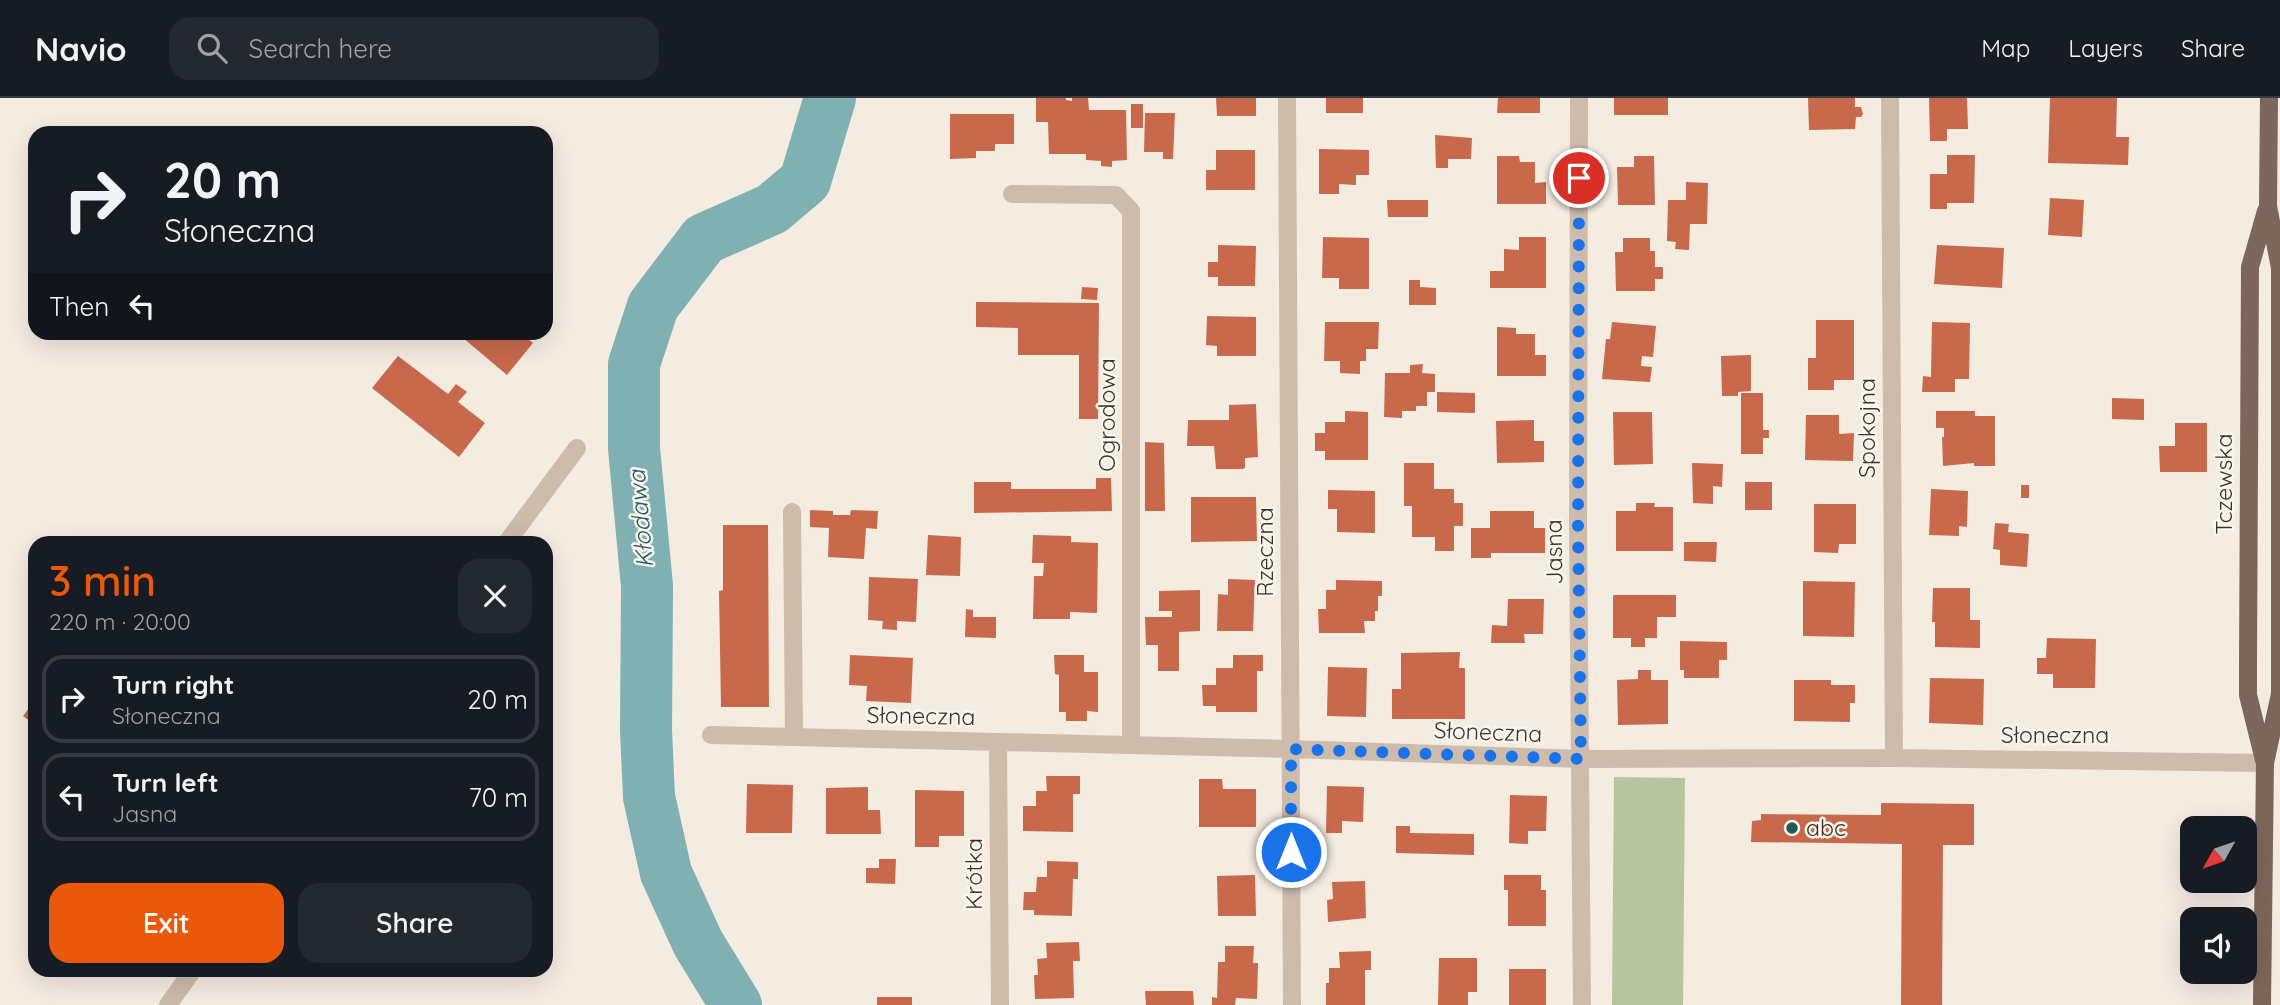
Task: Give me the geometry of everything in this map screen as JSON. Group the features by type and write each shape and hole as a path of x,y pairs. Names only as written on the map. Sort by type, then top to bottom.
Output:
{"main road":[{"name":"Tczewska","path":"2262,1005 2265,763 2280,694 2280,268 2269,98"},
{"name":"Tczewska","path":"2265,763 2248,695 2250,267 2274,206"}],"street":[{"name":"Rzeczna","path":"1287,98 1292,1005"},
{"name":"Jasna","path":"1579,98 1581,1005"},
{"name":"Spokojna","path":"1890,98 1894,758"},
{"name":"Ogrodowa","path":"1012,194 1116,195 1131,211 1131,745"},
{"path":"511,536 577,448"},
{"path":"792,512 794,737"},
{"name":"Słoneczna","path":"711,735 1581,759 1894,758 2265,763"},
{"name":"Krótka","path":"998,743 1000,1005"},
{"path":"168,1005 188,977"}],"green space":[{"path":"1614,777 1685,778 1683,1005 1612,1005"}],"building":[{"path":"1036,98 1066,98 1072,101 1072,98 1088,98 1089,110 1126,110 1127,160 1112,161 1112,167 1101,166 1101,161 1086,160 1086,154 1049,154 1048,122 1036,122"},
{"path":"1216,98 1256,98 1256,116 1217,116"},
{"path":"1326,98 1363,98 1363,113 1326,113"},
{"path":"1498,98 1540,98 1540,113 1497,113"},
{"path":"1614,98 1668,98 1668,115 1614,115"},
{"path":"1808,98 1855,98 1855,107 1861,107 1863,114 1856,117 1855,129 1809,130"},
{"path":"1929,98 1967,98 1968,129 1947,129 1947,141 1930,141"},
{"path":"2050,98 2117,98 2116,137 2129,137 2128,165 2048,163"},
{"path":"1131,104 1143,104 1143,128 1131,128"},
{"path":"1145,113 1175,113 1173,159 1163,159 1163,152 1144,152"},
{"path":"950,114 1014,114 1014,144 995,144 995,151 976,151 976,158 950,159"},
{"path":"1435,135 1472,138 1471,159 1448,159 1448,168 1436,168"},
{"path":"1319,149 1369,150 1369,175 1356,175 1356,185 1339,184 1339,194 1319,194"},
{"path":"1216,150 1255,150 1255,190 1206,190 1206,170 1216,170"},
{"path":"1947,155 1975,155 1974,203 1947,203 1947,209 1930,209 1930,174 1947,174"},
{"path":"1497,156 1519,156 1520,162 1535,162 1535,183 1546,182 1546,204 1497,204"},
{"path":"1634,156 1654,156 1655,205 1618,205 1617,167 1634,167"},
{"path":"1686,182 1708,183 1707,224 1690,224 1689,250 1675,249 1676,242 1667,241 1668,200 1686,200"},
{"path":"2050,198 2084,200 2082,237 2048,235"},
{"path":"1387,200 1428,200 1428,217 1388,217"},
{"path":"1323,237 1369,238 1369,289 1339,289 1339,278 1322,278"},
{"path":"1519,237 1546,237 1546,288 1490,288 1490,271 1504,271 1504,249 1519,250"},
{"path":"1623,238 1650,238 1650,251 1655,251 1655,267 1663,267 1663,279 1655,279 1655,291 1616,291 1615,252 1623,252"},
{"path":"1218,245 1256,246 1255,286 1218,286 1218,277 1208,277 1208,262 1218,262"},
{"path":"1937,245 2004,248 2002,288 1934,284"},
{"path":"1409,280 1420,280 1420,287 1436,288 1436,305 1409,305"},
{"path":"1082,287 1098,288 1097,300 1081,299"},
{"path":"976,302 1099,303 1098,419 1079,419 1079,355 1018,355 1018,328 976,327"},
{"path":"1207,316 1256,317 1256,356 1217,356 1217,346 1206,345"},
{"path":"1816,320 1854,320 1854,380 1834,380 1834,390 1808,390 1808,358 1816,358"},
{"path":"1325,322 1379,322 1378,349 1366,349 1366,361 1360,361 1360,374 1340,373 1340,361 1324,361"},
{"path":"1612,322 1656,326 1653,357 1642,356 1641,366 1652,367 1650,382 1602,379 1606,339 1610,339"},
{"path":"1932,322 1970,323 1969,379 1955,379 1955,392 1922,392 1923,376 1931,377"},
{"path":"1497,327 1516,328 1516,334 1535,334 1535,355 1546,355 1546,376 1497,376"},
{"path":"465,340 529,340 533,343 507,375"},
{"path":"1751,355 1751,391 1738,392 1738,396 1722,396 1721,356"},
{"path":"398,356 448,394 456,384 467,392 458,402 485,423 459,457 372,388"},
{"path":"1423,364 1422,373 1435,374 1435,392 1427,392 1427,406 1416,406 1416,411 1402,411 1402,418 1384,417 1385,373 1410,373 1410,365"},
{"path":"1437,392 1475,393 1475,413 1437,412"},
{"path":"1741,393 1763,393 1763,430 1769,430 1769,438 1763,438 1763,454 1741,454"},
{"path":"2112,398 2144,399 2144,420 2112,419"},
{"path":"1256,404 1258,457 1245,458 1245,468 1216,469 1214,446 1187,446 1188,420 1229,420 1229,405"},
{"path":"1345,411 1368,412 1368,460 1325,460 1325,451 1315,451 1315,433 1325,433 1325,422 1345,422"},
{"path":"1936,411 1975,411 1975,416 1995,416 1995,466 1974,466 1974,463 1943,466 1944,428 1936,428"},
{"path":"1613,412 1652,412 1653,464 1614,465"},
{"path":"1806,415 1839,415 1839,434 1854,433 1853,461 1805,460"},
{"path":"1534,420 1534,441 1544,441 1544,462 1497,463 1496,421"},
{"path":"2175,423 2207,423 2207,472 2160,472 2159,446 2175,446"},
{"path":"1145,442 1164,443 1165,511 1145,511"},
{"path":"1404,463 1434,463 1434,489 1454,489 1454,503 1463,503 1463,526 1454,526 1454,551 1435,551 1435,537 1412,537 1412,506 1404,506"},
{"path":"1692,463 1723,464 1722,487 1713,486 1713,504 1693,503"},
{"path":"1096,478 1111,478 1112,511 974,513 974,482 1011,482 1011,489 1096,489"},
{"path":"1745,482 1772,482 1772,510 1745,510"},
{"path":"2021,485 2029,485 2029,498 2021,498"},
{"path":"1931,489 1968,491 1967,527 1959,526 1959,536 1929,535"},
{"path":"1328,490 1375,491 1375,533 1337,532 1337,509 1328,509"},
{"path":"1191,497 1256,497 1257,541 1191,542"},
{"path":"1636,503 1673,507 1673,551 1616,551 1616,511 1636,511"},
{"path":"1814,504 1856,504 1856,544 1839,544 1838,553 1814,552"},
{"path":"810,510 833,511 833,515 850,515 851,510 878,511 877,529 866,528 864,559 828,557 829,528 810,527"},
{"path":"1490,511 1534,511 1534,528 1545,528 1545,553 1491,553 1491,558 1471,558 1471,528 1490,528"},
{"path":"1995,523 2009,524 2008,532 2029,534 2027,567 2000,565 2000,550 1993,549"},
{"path":"723,525 768,525 769,707 721,707 719,591 723,590"},
{"path":"928,535 961,537 960,576 926,575"},
{"path":"1033,535 1071,536 1071,542 1098,543 1097,613 1070,612 1070,619 1033,619 1034,576 1043,576 1044,563 1032,563"},
{"path":"1684,542 1717,542 1716,562 1684,561"},
{"path":"869,577 918,579 916,622 897,621 897,630 882,629 883,621 868,620"},
{"path":"1228,579 1255,580 1253,631 1217,631 1218,594 1228,595"},
{"path":"1336,580 1382,581 1382,596 1378,596 1375,621 1364,621 1365,633 1319,633 1318,609 1326,609 1326,590 1336,590"},
{"path":"1803,581 1855,582 1854,637 1803,636"},
{"path":"1933,588 1970,588 1970,620 1980,620 1980,648 1935,647 1935,622 1932,622"},
{"path":"1200,590 1200,631 1179,632 1179,671 1158,671 1158,645 1146,645 1145,617 1172,617 1172,611 1159,611 1159,591"},
{"path":"1613,595 1676,595 1676,617 1657,617 1657,638 1645,638 1645,647 1631,647 1631,638 1613,638"},
{"path":"1508,599 1544,599 1543,634 1524,634 1525,643 1491,643 1492,625 1507,626"},
{"path":"966,609 973,610 973,617 996,617 996,638 965,637"},
{"path":"2047,638 2096,639 2095,688 2053,688 2053,674 2037,674 2037,658 2046,658"},
{"path":"1680,641 1727,642 1727,660 1719,660 1719,678 1684,678 1684,670 1680,670"},
{"path":"1460,652 1459,668 1465,668 1465,719 1392,719 1392,689 1401,689 1401,653"},
{"path":"850,655 913,658 911,703 866,701 867,686 849,685"},
{"path":"1054,655 1084,655 1084,672 1098,672 1098,712 1087,711 1087,721 1066,721 1066,712 1059,712 1059,675 1055,674"},
{"path":"1233,655 1263,655 1263,671 1257,671 1257,712 1216,712 1216,706 1203,706 1202,685 1216,685 1216,668 1233,668"},
{"path":"1328,667 1367,668 1366,717 1327,716"},
{"path":"1638,670 1651,670 1651,680 1668,680 1668,724 1618,725 1617,680 1638,679"},
{"path":"1930,678 1984,679 1983,725 1929,723"},
{"path":"1794,680 1831,680 1831,685 1855,685 1855,703 1850,703 1850,722 1794,721"},
{"path":"1046,776 1080,776 1080,794 1073,794 1073,832 1023,831 1023,806 1036,806 1036,791 1047,791"},
{"path":"1199,779 1222,779 1223,789 1256,789 1256,827 1199,827"},
{"path":"747,784 793,785 792,833 746,833"},
{"path":"1327,786 1364,787 1363,822 1342,821 1342,833 1326,833"},
{"path":"868,787 868,810 880,810 881,834 826,834 826,788"},
{"path":"915,790 964,791 964,836 939,836 939,847 915,847"},
{"path":"1510,795 1547,796 1546,831 1528,831 1528,844 1509,843"},
{"path":"1881,803 1974,804 1974,845 1943,845 1942,1005 1901,1005 1902,844 1751,842 1752,821 1761,820 1761,814 1881,815"},
{"path":"1396,826 1410,826 1410,833 1474,834 1474,855 1396,853"},
{"path":"879,859 896,859 895,884 866,883 866,868 879,868"},
{"path":"1047,861 1078,862 1078,879 1073,879 1072,916 1034,915 1034,910 1023,910 1024,892 1036,892 1037,877 1047,877"},
{"path":"1255,875 1256,916 1218,916 1217,876"},
{"path":"1504,875 1541,875 1541,890 1546,890 1546,926 1508,926 1508,890 1504,890"},
{"path":"1365,881 1366,918 1328,922 1327,900 1333,899 1332,882"},
{"path":"1079,942 1080,961 1073,961 1074,998 1035,999 1034,975 1038,975 1037,959 1047,958 1046,943"},
{"path":"1225,946 1254,946 1253,963 1258,963 1257,999 1236,998 1235,1005 1212,1005 1212,997 1217,998 1218,962 1225,962"},
{"path":"1371,951 1371,970 1365,970 1365,1005 1326,1005 1329,968 1340,968 1339,952"},
{"path":"1439,958 1477,958 1477,992 1468,992 1468,1005 1438,1005"},
{"path":"1509,969 1546,969 1546,1005 1509,1005"},
{"path":"1145,991 1193,991 1194,1005 1146,1005"},
{"path":"877,997 912,997 912,1005 877,1005"}],"waterway":[{"name":"Kłodawa","path":"736,1005 698,943 666,873 649,797 646,730 647,586 634,448 634,364 653,306 704,239 772,209 805,181 830,98"}],"place":[{"name":"abc","path":"1792,828"}],"route":[{"path":"1291,852 1291,749 1581,759 1578,525 1579,178"}]}
